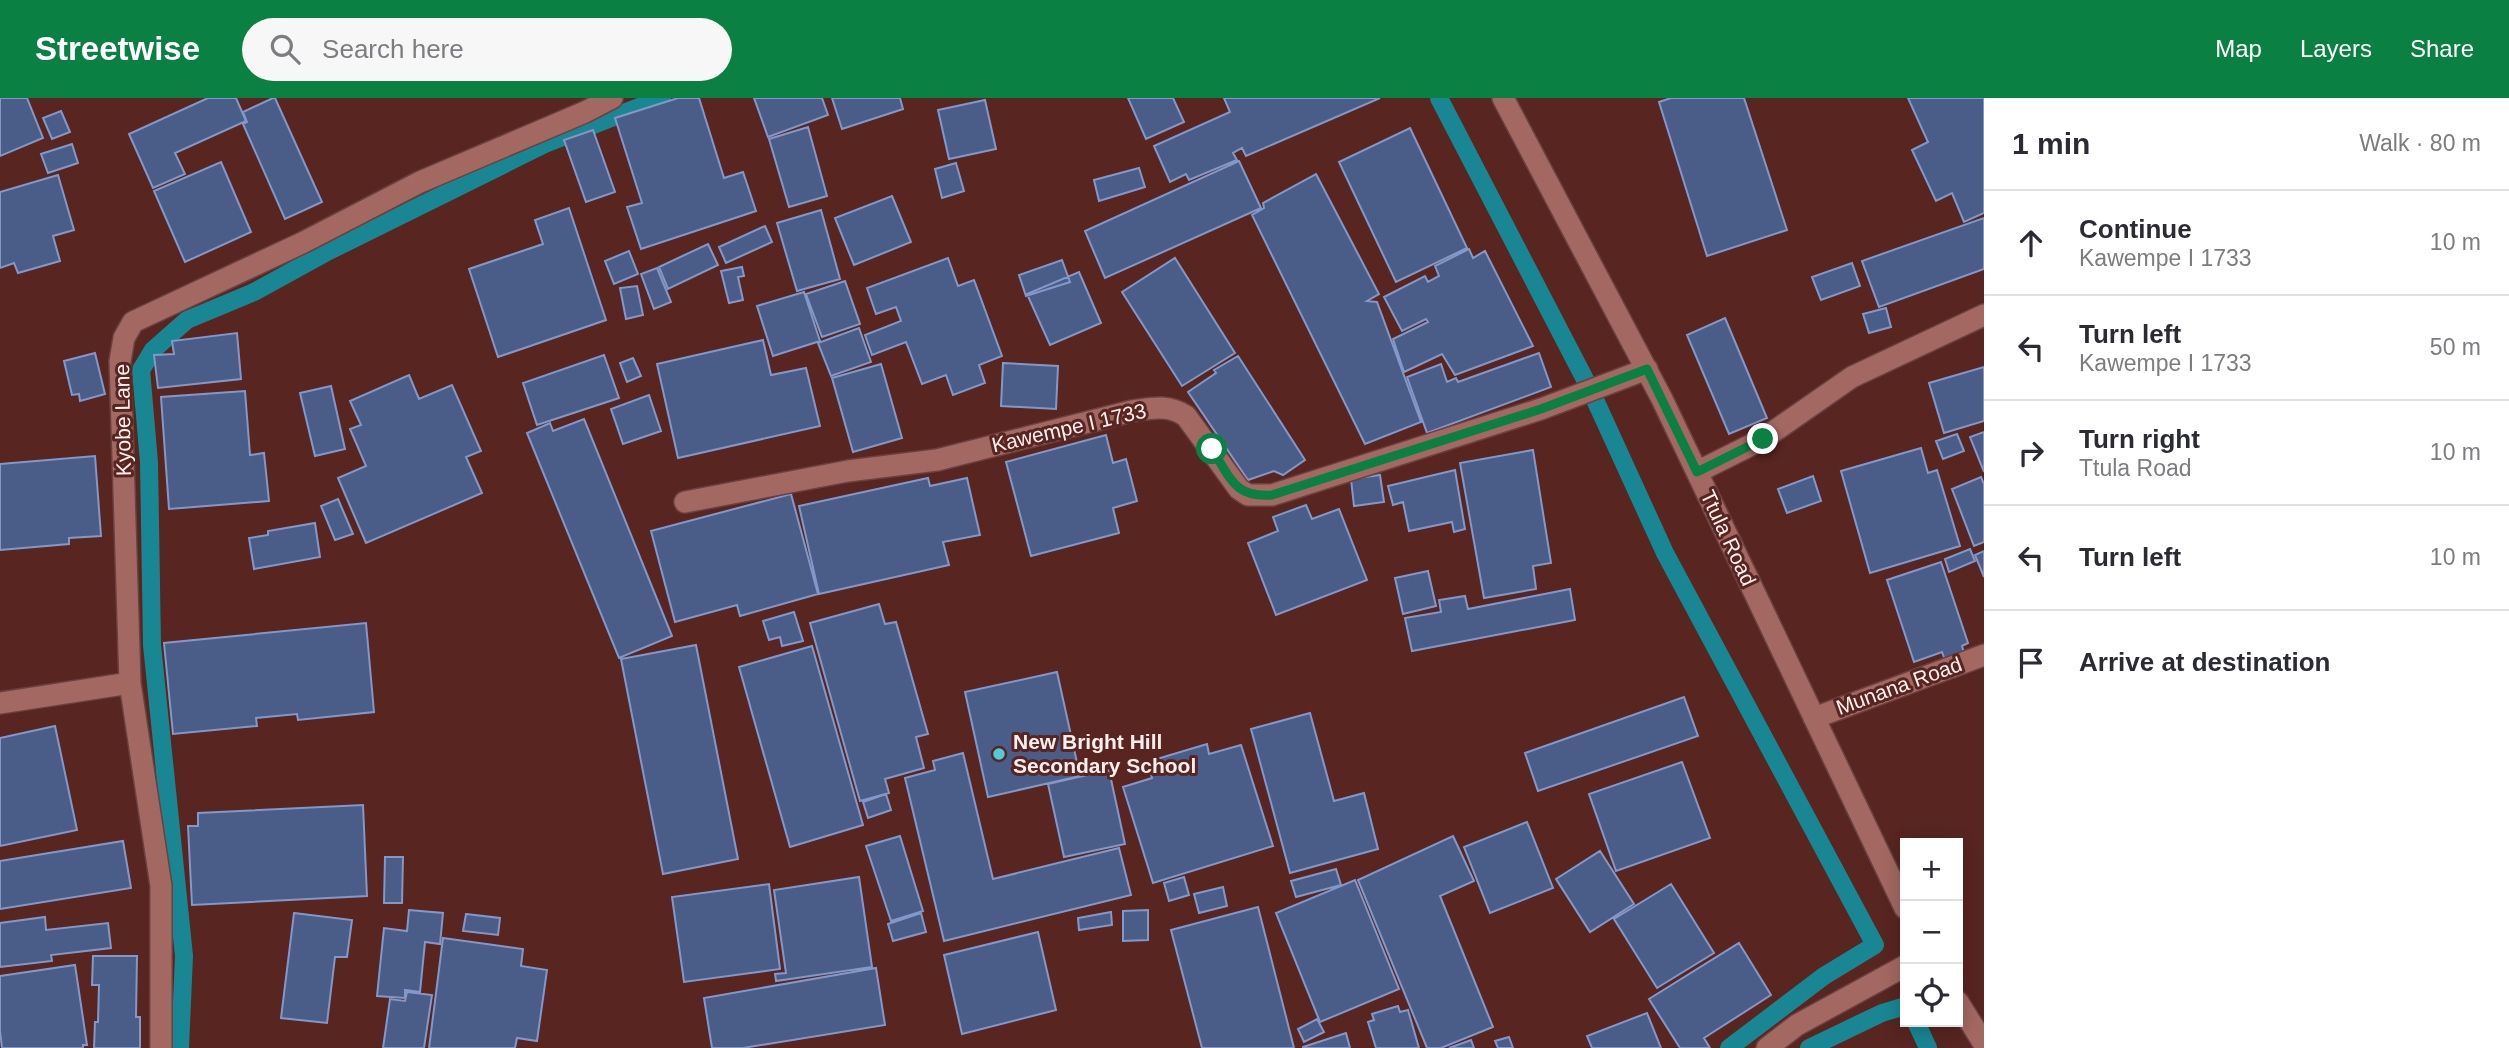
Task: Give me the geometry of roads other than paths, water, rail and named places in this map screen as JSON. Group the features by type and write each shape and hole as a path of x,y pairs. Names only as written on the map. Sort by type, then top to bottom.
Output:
{"street":[{"name":"Kyobe Lane","path":"161,1048 161,886 130,683 120,361 124,338 133,322 304,242 419,182 612,98"},
{"name":"Ttula Road","path":"1503,98 1647,369 1902,901"},
{"path":"1697,472 1763,439 1852,377 1984,315"},
{"name":"Kawempe I 1733","path":"685,502 848,471 937,460 1132,411 1161,407 1175,409 1186,416 1239,489 1248,495 1272,495 1541,409 1647,369"},
{"name":"Munana Road","path":"1814,718 1984,655"},
{"path":"0,703 130,683"},
{"path":"1767,1048 1797,1026 1900,969"},
{"path":"1963,1010 1984,1044"}],"waterway":[{"path":"180,1048 184,956 152,645 149,462 141,370 153,350 187,320 254,292 325,253 547,143 662,98"},
{"path":"1439,98 1591,391 1665,553 1875,945 1824,976 1729,1048"},
{"path":"1809,1048 1882,1013 1900,1008"},
{"path":"1918,1027 1928,1048"}],"place":[{"name":"New Bright Hill Secondary School","path":"999,754"}]}
